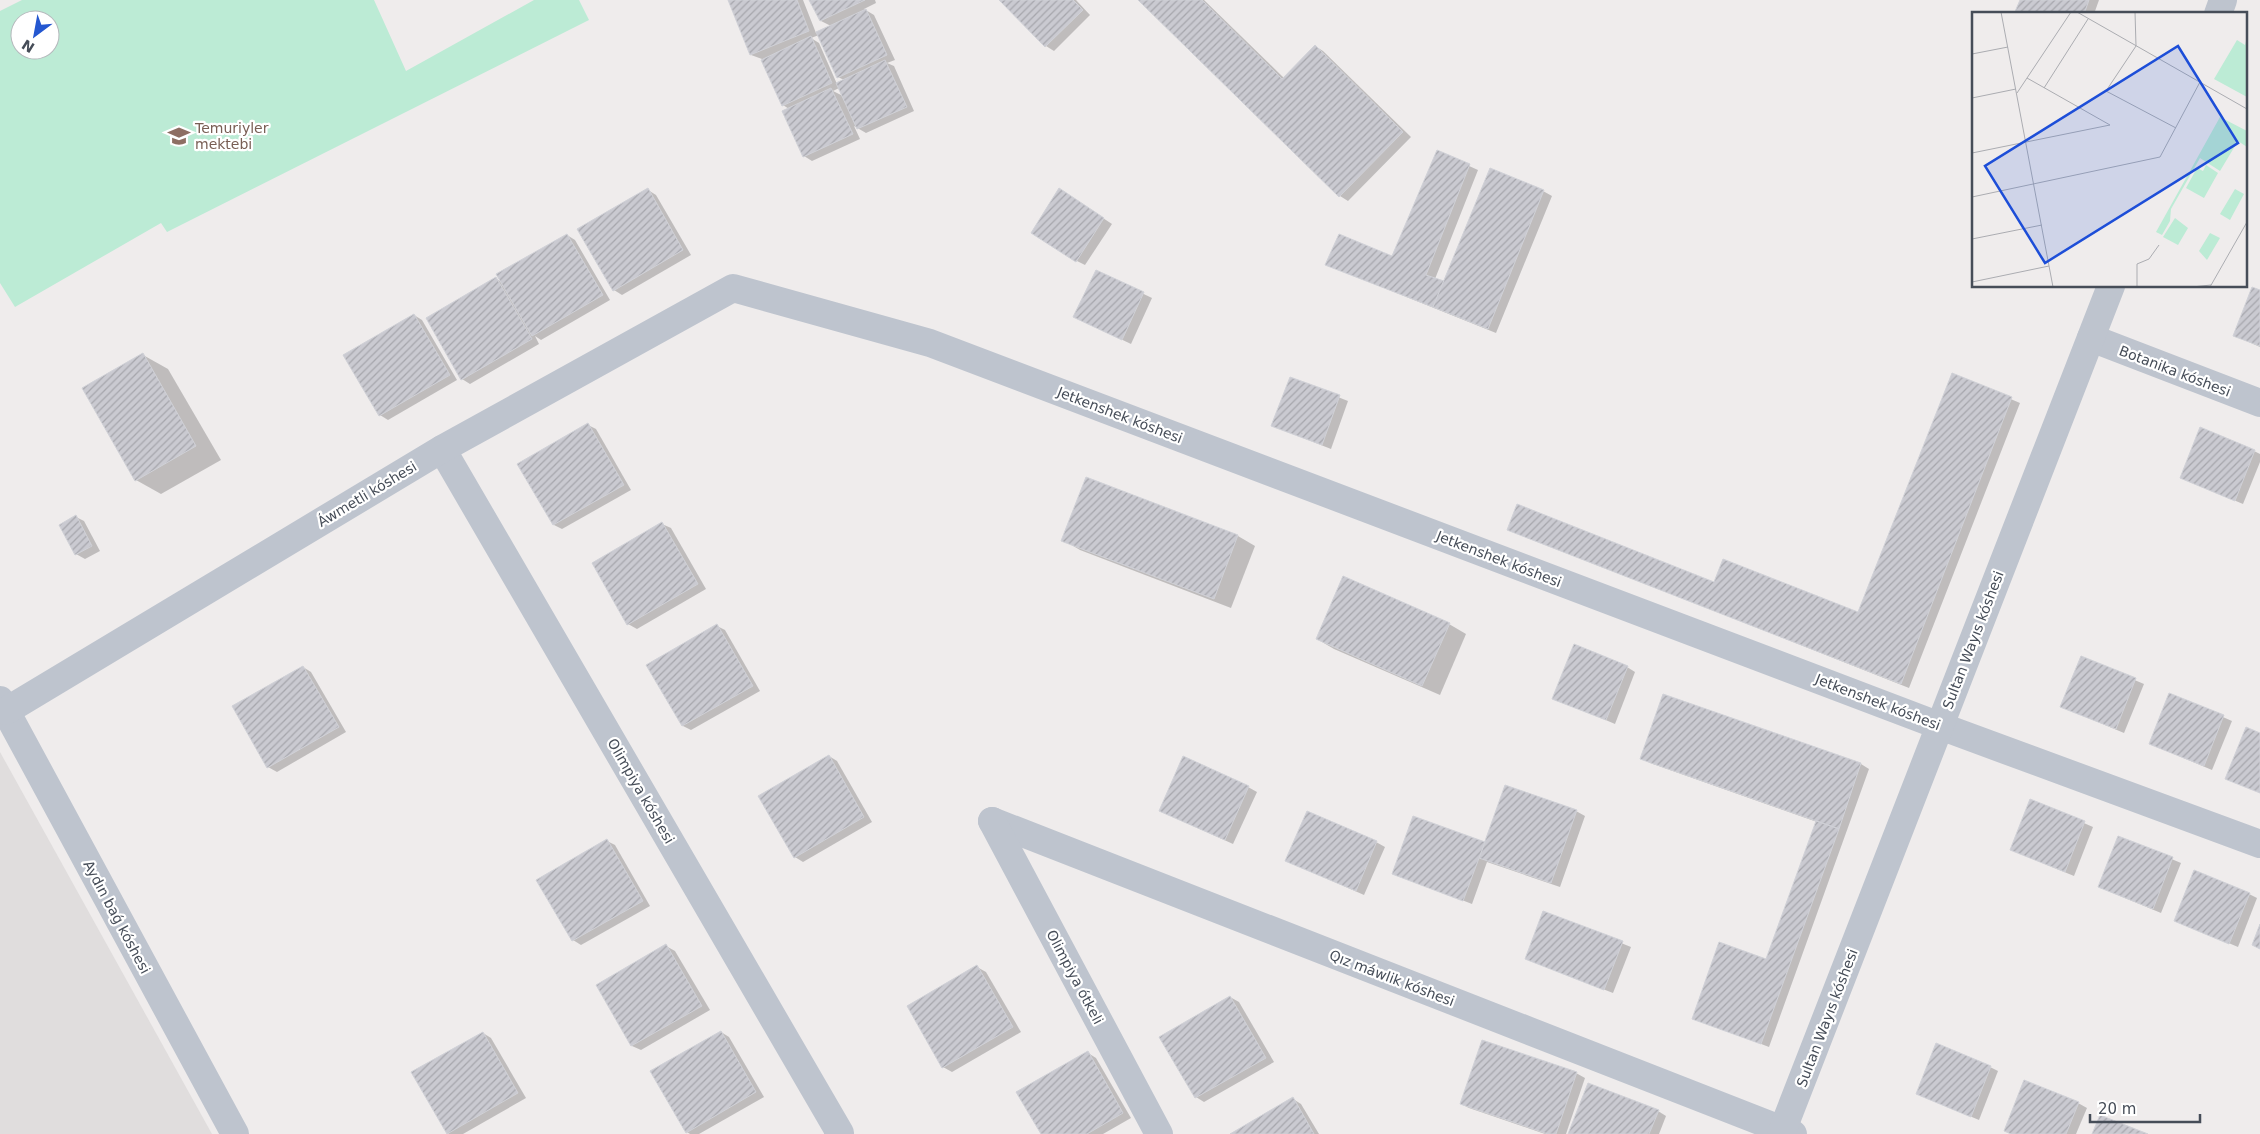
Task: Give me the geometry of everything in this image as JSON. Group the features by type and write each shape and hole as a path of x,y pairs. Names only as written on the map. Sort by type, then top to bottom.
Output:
{"street":[{"path":"2219,12 2223,0"},
{"name":"Áwmetli kóshesi","path":"3,705 442,449 733,288"},
{"name":"Jetkenshek kóshesi","path":"733,288 930,343 1940,726 2260,844"},
{"name":"Sultan Wayıs kóshesi","path":"1786,1133 1940,726 2110,288"},
{"name":"Botanika kóshesi","path":"2091,338 2260,403"},
{"name":"Olimpiya kóshesi","path":"442,449 839,1134"},
{"name":"Aydın baǵ kóshesi","path":"3,705 235,1134"},
{"name":"Qız máwlik kóshesi","path":"992,821 1786,1133"},
{"name":"Olimpiya ótkeli","path":"992,821 1159,1134"}],"shaded area":[{"path":"0,752 212,1134 0,1134"}],"green space":[{"name":"Temuriyler mektebi","path":"22,0 374,0 406,71 534,0 579,0 589,20 167,232 161,223 15,307 0,283 0,11"}],"building":[{"path":"728,0 797,0 809,31 750,55"},
{"path":"809,0 865,0 820,21"},
{"path":"999,0 1073,0 1083,10 1045,47"},
{"path":"1138,0 1202,0 1282,79 1315,45 1403,132 1339,197"},
{"path":"2020,0 2089,0 2085,12 2015,12"},
{"path":"866,9 887,55 837,78 816,32"},
{"path":"811,36 832,83 782,106 761,60"},
{"path":"885,60 907,107 857,129 836,83"},
{"path":"831,88 853,134 803,157 782,111"},
{"path":"1437,150 1470,164 1426,275 1444,281 1433,307 1325,265 1339,234 1392,256"},
{"path":"1490,168 1544,190 1488,329 1433,307"},
{"path":"648,188 683,250 613,291 577,229"},
{"path":"1059,188 1104,218 1076,262 1031,233"},
{"path":"567,234 603,295 532,336 496,274"},
{"path":"1096,270 1144,292 1122,340 1073,317"},
{"path":"496,277 532,339 461,380 426,318"},
{"path":"2252,287 2260,290 2260,346 2233,336"},
{"path":"414,314 450,375 379,416 343,355"},
{"path":"143,353 196,446 135,481 82,388"},
{"path":"1952,373 2012,397 1901,684 1507,530 1517,504 1714,582 1723,559 1858,612"},
{"path":"1290,377 1340,395 1322,445 1271,426"},
{"path":"588,423 624,485 553,525 517,464"},
{"path":"2200,427 2255,450 2235,501 2180,478"},
{"path":"1086,477 1238,535 1214,599 1061,541"},
{"path":"76,515 92,546 75,555 59,525"},
{"path":"662,522 698,584 627,625 592,563"},
{"path":"1343,576 1450,623 1422,686 1316,639"},
{"path":"717,624 753,686 682,726 646,665"},
{"path":"1574,644 1628,666 1606,720 1552,699"},
{"path":"2081,656 2136,678 2116,729 2060,707"},
{"path":"303,666 339,727 267,768 232,706"},
{"path":"2169,693 2224,715 2204,766 2149,744"},
{"path":"1663,694 1861,763 1839,829 1640,759"},
{"path":"2246,727 2260,733 2260,793 2225,779"},
{"path":"829,755 864,817 794,858 758,796"},
{"path":"1183,756 1249,786 1225,840 1159,811"},
{"path":"1505,785 1577,810 1551,883 1479,858"},
{"path":"2030,799 2085,821 2065,872 2010,850"},
{"path":"1307,811 1377,841 1356,891 1285,861"},
{"path":"1413,816 1485,842 1463,901 1392,874"},
{"path":"1816,821 1839,829 1761,1044 1692,1019 1719,942 1766,959"},
{"path":"2118,836 2173,857 2153,909 2098,887"},
{"path":"607,839 643,901 572,941 536,880"},
{"path":"2194,870 2250,893 2229,944 2174,921"},
{"path":"1543,911 1623,941 1604,990 1525,959"},
{"path":"2260,924 2260,949 2252,945"},
{"path":"666,944 702,1006 631,1046 596,985"},
{"path":"977,965 1013,1027 942,1068 907,1006"},
{"path":"1230,996 1266,1058 1195,1098 1159,1037"},
{"path":"721,1031 756,1092 686,1133 650,1071"},
{"path":"483,1032 518,1093 447,1134 411,1072"},
{"path":"1482,1040 1577,1072 1556,1134 1548,1134 1460,1104"},
{"path":"1936,1043 1991,1066 1971,1117 1916,1094"},
{"path":"1088,1051 1123,1113 1087,1134 1041,1134 1016,1092"},
{"path":"2024,1080 2079,1102 2066,1134 2011,1134 2004,1131"},
{"path":"1588,1083 1659,1110 1649,1134 1568,1134"},
{"path":"1293,1097 1314,1134 1230,1134"},
{"path":"2100,1115 2148,1134 2092,1134"}],"place":[{"name":"Temuriyler mektebi","path":"179,136"}]}
